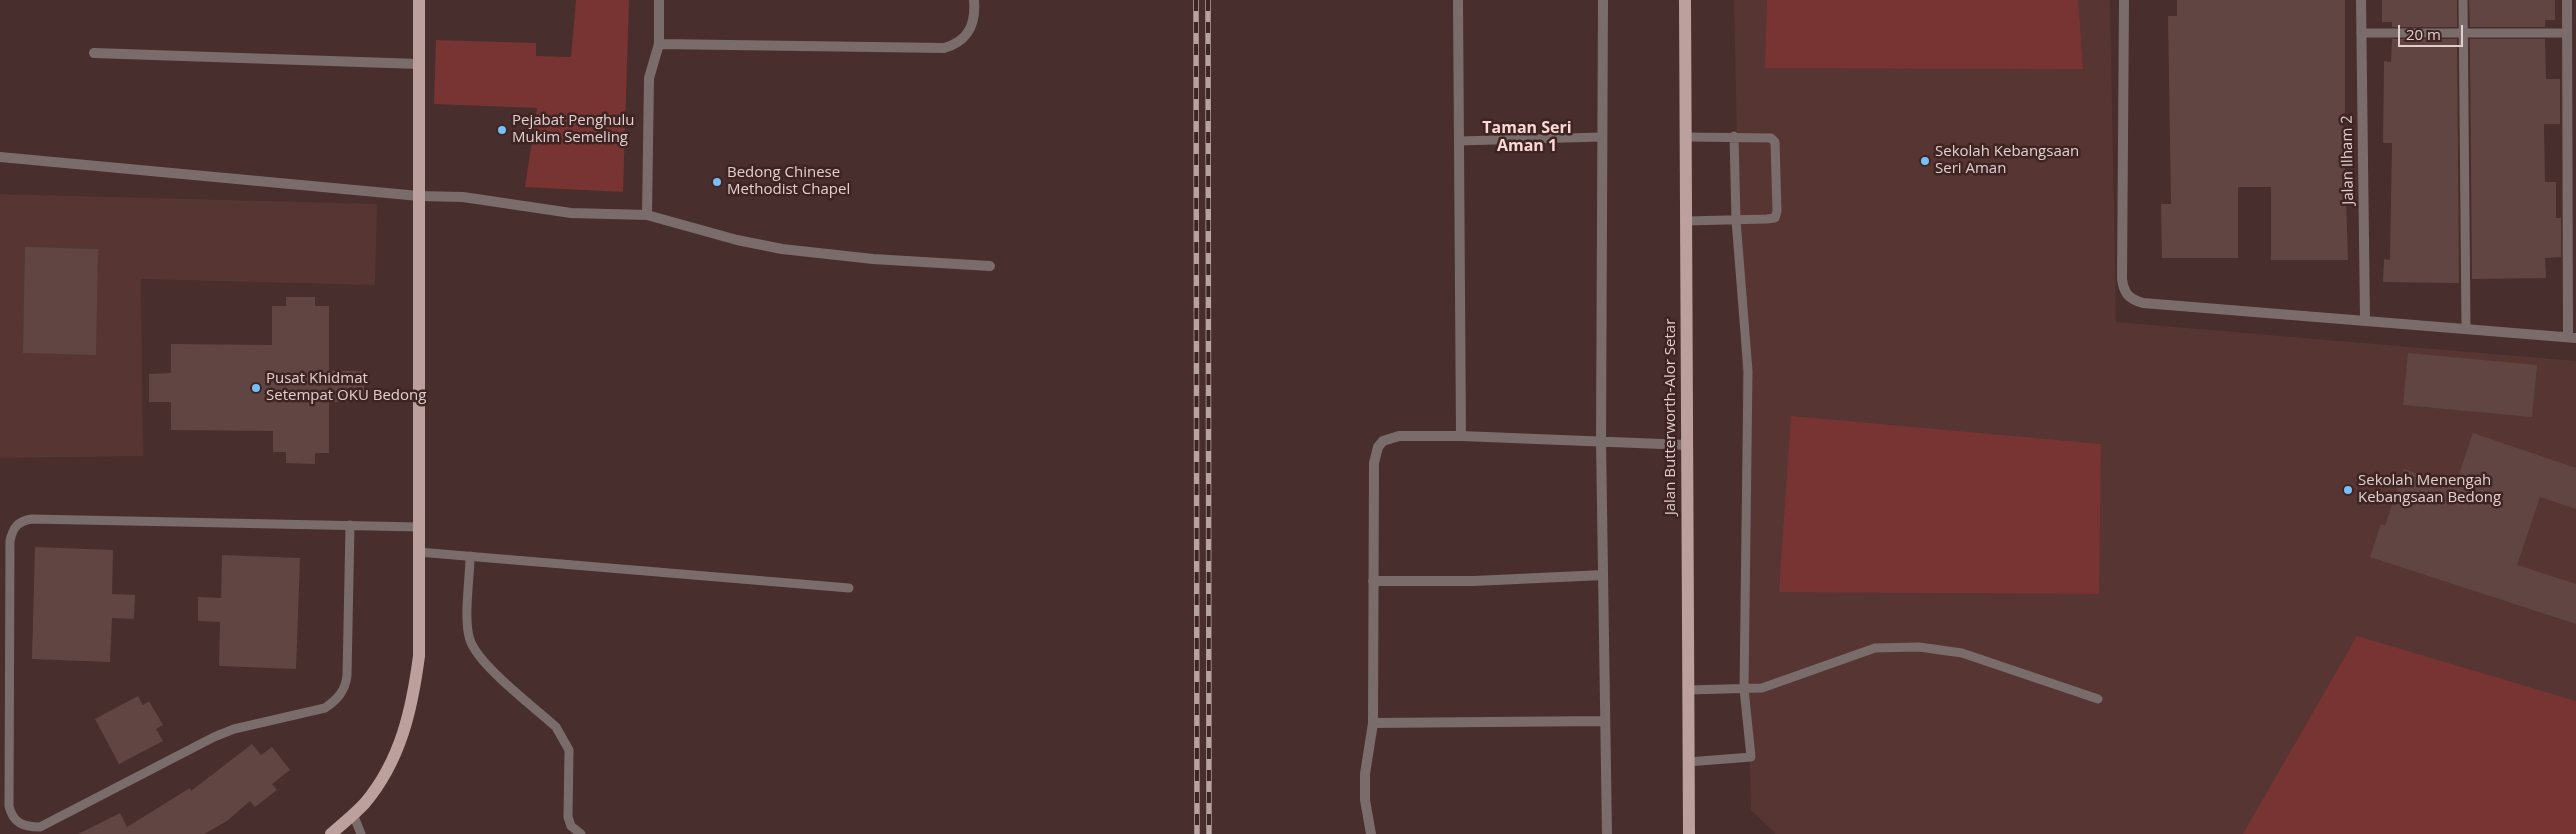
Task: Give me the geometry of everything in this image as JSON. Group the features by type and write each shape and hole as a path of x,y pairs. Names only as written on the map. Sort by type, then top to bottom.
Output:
{"main road":[{"path":"331,834 365,804 386,774 404,736 413,699 419,656 419,0"},
{"name":"Jalan Butterworth-Alor Setar","path":"1685,0 1689,834"}],"street":[{"path":"646,215 649,78 659,44 659,0"},
{"path":"659,44 944,48 956,45 972,27 975,15 974,0"},
{"path":"1458,0 1461,436"},
{"path":"1603,0 1601,441 1607,834"},
{"path":"2124,0 2124,291 2129,297 2144,303 2365,319 2572,338 2567,0"},
{"name":"Jalan Ilham 2","path":"2361,0 2365,319"},
{"path":"94,53 419,64"},
{"path":"0,157 418,196 463,197 571,213 646,215 737,240 782,248 872,258 990,266"},
{"path":"1371,834 1365,800 1365,774 1373,723 1374,463 1378,447 1383,441 1399,436 1461,436 1687,444"},
{"path":"1373,581 1474,581 1603,575"},
{"path":"1373,723 1605,721"}],"lane":[{"path":"2463,0 2466,328"},
{"path":"2362,34 2566,33"},
{"path":"1688,762 1751,757 1744,689 1748,371 1736,220 1734,136"},
{"path":"1686,137 1766,136 1775,142 1777,211 1775,218 1767,220 1686,221"},
{"path":"1459,141 1602,137"},
{"path":"350,525 347,676 344,690 333,703 325,708 234,729 214,737 40,827 28,827 18,823 12,815 10,806 10,541 16,525 24,520 32,519 350,525 419,527"},
{"path":"418,552 848,588"},
{"path":"470,556 468,623 470,640 479,656 556,726 565,739 569,750 568,817 571,826 581,834"},
{"path":"1688,690 1762,688 1875,648 1919,647 1962,653 2098,699"},
{"path":"353,814 361,834"}],"shaded area":[{"path":"576,0 629,0 623,192 525,187 537,108 434,104 436,40 536,43 536,56 571,57"},
{"path":"1734,0 2110,0 2116,322 2576,361 2576,834 1776,834 1751,810"},
{"path":"1767,0 2078,0 2083,69 1765,68"},
{"path":"0,194 377,204 375,285 141,279 143,456 0,458"},
{"path":"1791,416 2101,444 2099,594 1779,592"},
{"path":"2357,636 2576,701 2576,834 2243,834"}],"building":[{"path":"2177,0 2345,0 2345,113 2343,113 2348,260 2271,260 2271,187 2238,187 2238,258 2162,258 2161,204 2171,204 2168,16 2177,16"},
{"path":"2382,0 2457,0 2457,27 2392,27 2392,22 2382,22"},
{"path":"2469,0 2555,0 2555,20 2545,20 2545,27 2470,27"},
{"path":"2392,39 2457,39 2459,283 2383,282 2384,259 2390,260 2392,143 2383,143 2384,61 2391,62"},
{"path":"2470,39 2545,39 2546,79 2560,79 2560,124 2544,124 2545,182 2556,182 2556,218 2561,218 2561,257 2545,258 2546,278 2472,279"},
{"path":"25,247 98,249 96,355 23,353"},
{"name":"Pusat Khidmat Setempat OKU Bedong","path":"286,297 315,297 315,306 329,306 329,371 364,371 364,402 329,402 329,453 315,453 315,464 286,463 286,452 273,452 273,431 171,430 171,402 149,402 149,374 171,373 171,344 272,345 272,306 286,306"},
{"path":"2408,353 2537,365 2532,417 2403,405"},
{"path":"2473,433 2576,468 2576,509 2540,497 2517,565 2576,584 2576,624 2370,557 2381,524 2385,526 2404,469 2455,486"},
{"path":"35,547 113,550 112,594 135,595 134,619 112,618 110,662 32,659"},
{"path":"222,555 300,558 296,669 219,666 220,622 198,621 198,597 221,598"},
{"path":"138,696 143,705 149,701 163,725 156,729 163,741 119,764 95,719"},
{"path":"252,744 261,755 272,747 290,770 272,784 277,790 255,807 250,801 227,821 204,834 78,834 120,813 127,827 190,788 191,791"}],"railway":[{"path":"1196,0 1197,834"},
{"path":"1208,0 1209,834"}],"place":[{"name":"Pejabat Penghulu Mukim Semeling","path":"502,130"},
{"name":"Sekolah Kebangsaan Seri Aman","path":"1925,161"},
{"name":"Bedong Chinese Methodist Chapel","path":"717,182"},
{"name":"Pusat Khidmat Setempat OKU Bedong","path":"256,388"},
{"name":"Sekolah Menengah Kebangsaan Bedong","path":"2348,490"}],"district":[{"name":"Taman Seri Aman 1","path":"1527,137"}]}
